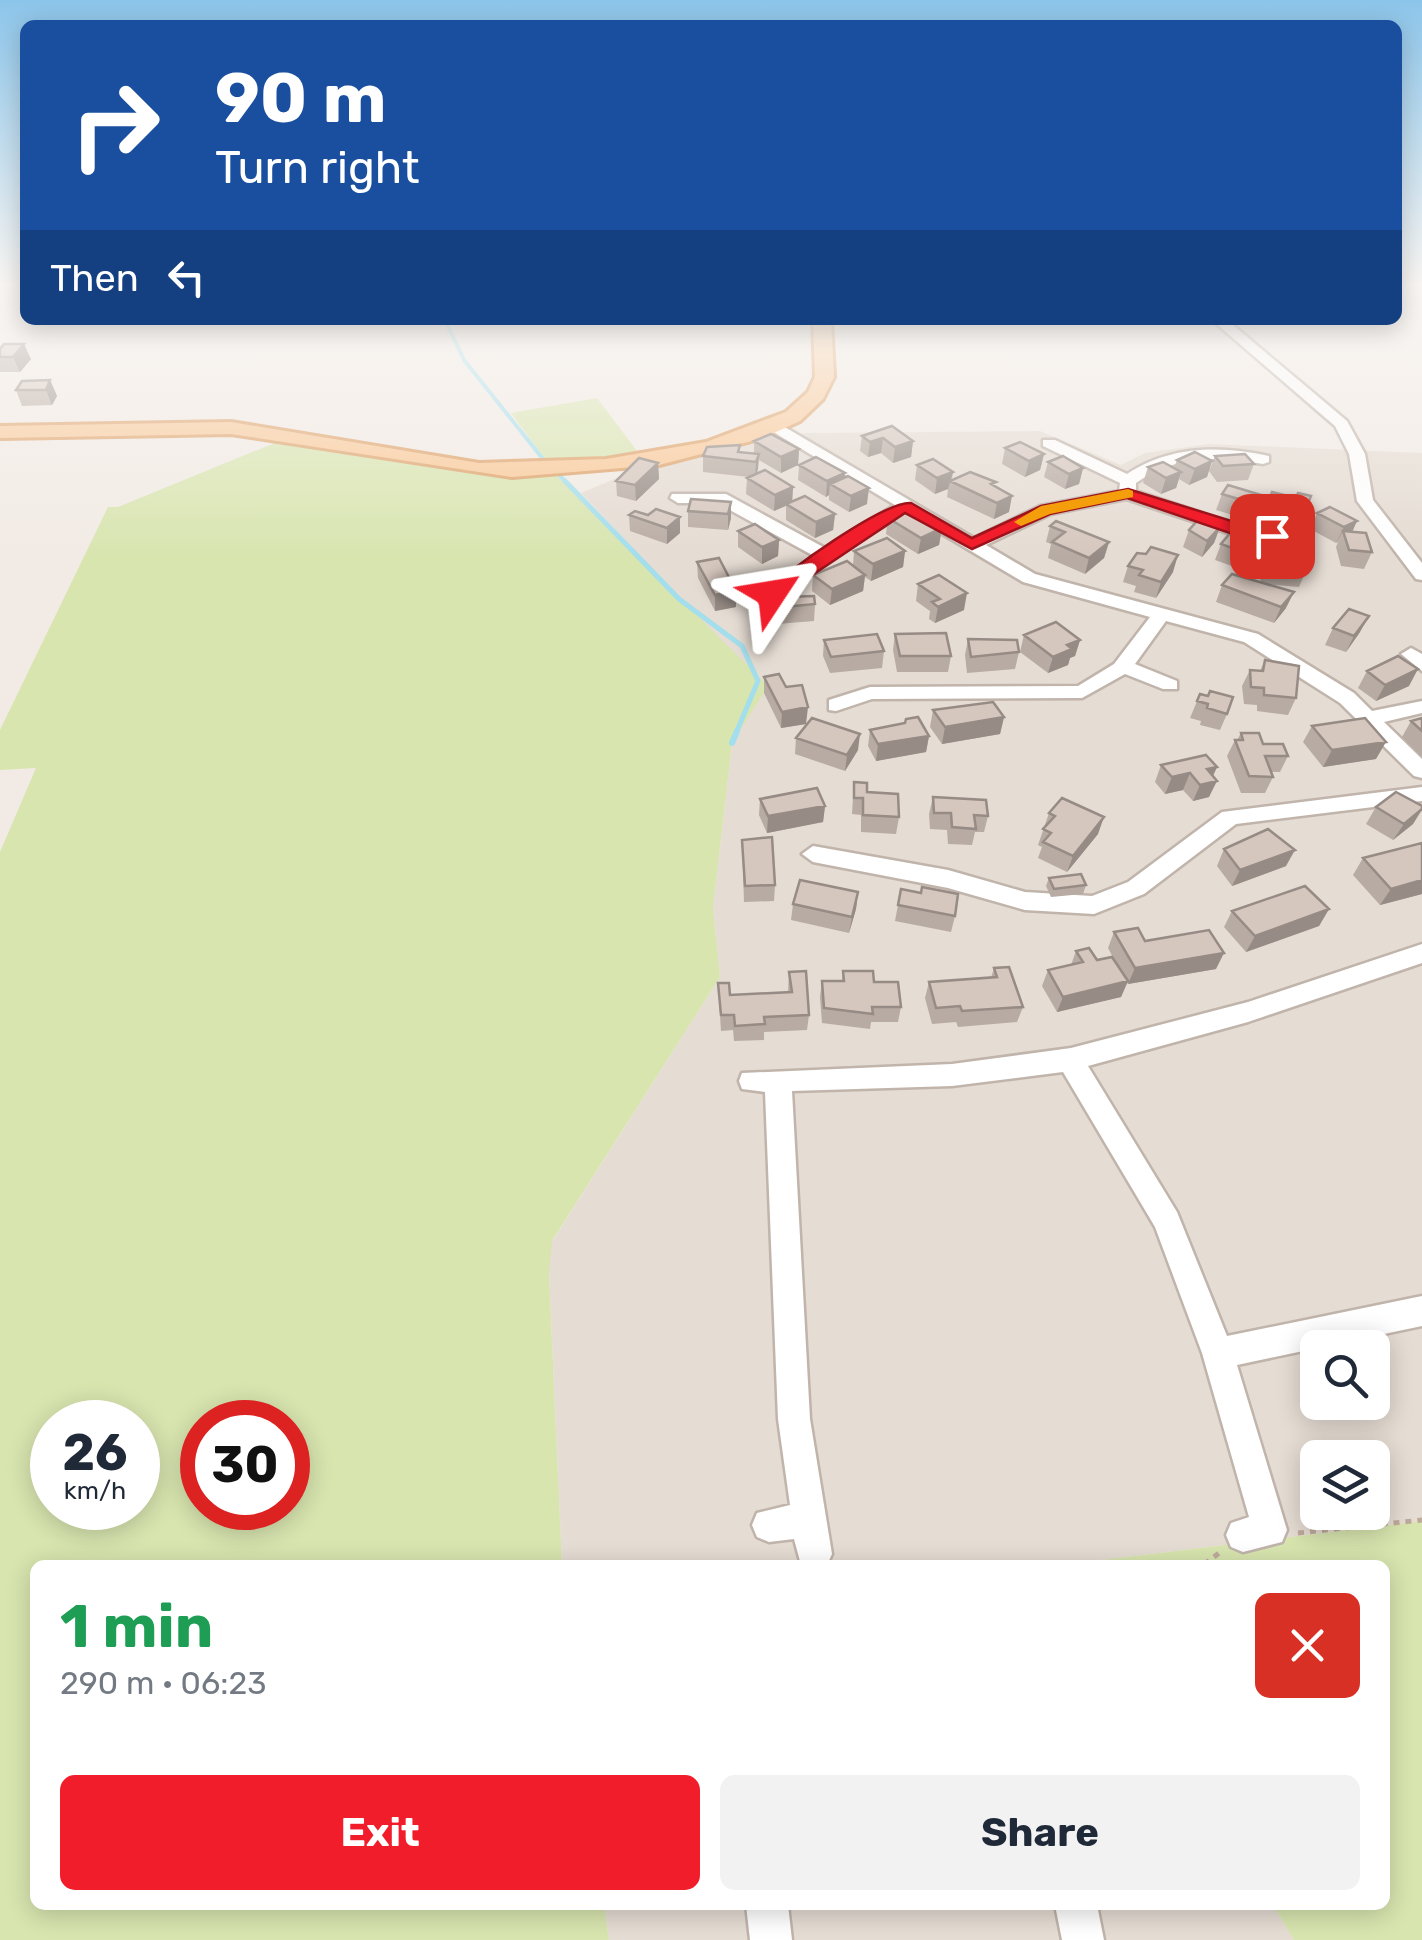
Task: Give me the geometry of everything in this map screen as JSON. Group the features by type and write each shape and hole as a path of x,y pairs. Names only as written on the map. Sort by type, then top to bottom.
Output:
{"main road":[{"path":"0,432 231,428 515,473 626,462 729,442 776,428 801,412 824,381 824,376"}],"street":[{"path":"1285,376 1342,424 1357,454 1364,501 1422,575"},
{"path":"776,428 1029,578 1251,638 1302,666 1348,698 1422,770"},
{"path":"1049,443 1128,487 1262,539"},
{"path":"972,544 1046,510 1128,487 1145,468 1183,454 1229,453 1263,459"},
{"path":"678,498 720,498 826,556"},
{"path":"772,594 906,507"},
{"path":"836,705 870,693 1082,692 1123,666 1161,615"},
{"path":"1123,666 1170,685"},
{"path":"1366,719 1422,707"},
{"path":"813,854 948,879 1025,902 1094,905 1136,888 1230,818 1422,794"},
{"path":"769,1526 810,1537 794,1420 764,1081 959,1075 1070,1060 1312,993 1422,953"},
{"path":"1070,1060 1167,1221 1218,1354 1256,1532"},
{"path":"1218,1354 1422,1311"},
{"path":"768,1910 771,1940"},
{"path":"1077,1910 1084,1940"}],"path":[{"path":"1211,1560 1256,1532 1314,1534 1422,1520"}],"shaded area":[{"path":"1040,431 1121,465 1145,453 1209,444 1422,453 1422,1521 1390,1525 1390,1440 1300,1440 1300,1530 1348,1530 1101,1560 562,1560 548,1248 720,977 713,908 732,743 758,682 581,493 626,474 802,433"},
{"path":"605,1910 1276,1910 1294,1940 609,1940"}],"green space":[{"path":"597,398 637,451 550,466 511,413"},
{"path":"277,442 553,472 768,686 732,743 713,908 720,977 552,1241 549,1274 562,1560 30,1560 30,1910 605,1910 609,1940 0,1940 0,852 36,768 0,770 0,730 108,507 118,507"},
{"path":"1422,1521 1422,1940 1294,1940 1276,1910 1390,1910 1390,1560 1101,1560 1348,1530 1390,1530 1390,1525"}],"building":[{"path":"50,380 46,390 16,390 22,381"},
{"path":"892,426 913,441 895,447 883,438 870,442 862,436"},
{"path":"771,434 799,449 781,457 754,441"},
{"path":"1020,442 1044,454 1029,461 1005,448"},
{"path":"740,445 738,452 759,454 756,462 703,456 707,447"},
{"path":"1195,452 1212,461 1195,469 1177,460"},
{"path":"1245,454 1254,464 1223,466 1215,456"},
{"path":"1063,456 1083,468 1069,474 1048,462"},
{"path":"816,457 845,473 827,481 799,465"},
{"path":"639,458 658,463 635,485 616,481"},
{"path":"933,459 953,472 937,478 917,465"},
{"path":"1163,462 1181,472 1166,478 1148,467"},
{"path":"765,470 793,487 775,495 747,478"},
{"path":"970,472 996,482 991,484 1012,496 997,503 950,481"},
{"path":"848,476 869,488 851,496 830,484"},
{"path":"1228,485 1261,495 1255,504 1222,494"},
{"path":"1272,492 1296,498 1298,493 1311,496 1306,508 1269,500"},
{"path":"805,496 835,514 816,522 786,504"},
{"path":"691,499 731,502 728,514 688,511"},
{"path":"1330,507 1357,521 1344,527 1317,513"},
{"path":"656,509 680,517 667,528 629,515 635,511 648,515"},
{"path":"902,512 942,528 921,538 888,518"},
{"path":"1198,520 1220,527 1207,541 1189,530"},
{"path":"1056,521 1109,542 1089,558 1052,542 1065,532 1050,526"},
{"path":"755,524 779,540 762,547 738,531"},
{"path":"1343,531 1366,533 1372,552 1349,550"},
{"path":"1231,532 1256,541 1246,553 1221,544"},
{"path":"887,538 905,551 873,564 854,551"},
{"path":"1151,547 1178,555 1161,582 1139,575 1143,570 1128,566 1137,553 1146,554"},
{"path":"1266,555 1304,559 1306,571 1268,567"},
{"path":"719,558 736,591 715,595 697,562"},
{"path":"847,561 865,575 832,589 813,575"},
{"path":"1232,574 1294,592 1281,607 1222,585"},
{"path":"939,575 967,593 938,607 932,602 940,599 918,584"},
{"path":"814,596 815,604 754,610 753,598"},
{"path":"1349,609 1369,616 1354,636 1333,628"},
{"path":"1056,622 1080,640 1067,645 1072,649 1053,657 1024,635"},
{"path":"946,633 951,656 900,656 895,634"},
{"path":"877,634 884,651 831,657 824,640"},
{"path":"968,639 1017,640 1019,652 971,657"},
{"path":"1398,656 1418,669 1385,685 1367,671"},
{"path":"1265,660 1299,666 1296,698 1264,695 1264,688 1251,687 1250,670 1263,671"},
{"path":"779,674 786,687 802,685 808,707 782,712 764,677"},
{"path":"1210,691 1233,697 1227,714 1197,701 1200,694 1208,696"},
{"path":"993,702 1004,717 945,727 933,710"},
{"path":"918,717 929,736 878,744 870,730 905,723 906,719"},
{"path":"812,718 860,734 847,755 796,738"},
{"path":"1365,718 1386,742 1332,750 1312,726"},
{"path":"1422,718 1422,731 1411,721"},
{"path":"1241,733 1259,733 1263,744 1283,744 1288,756 1265,756 1273,777 1249,776 1235,740 1243,740"},
{"path":"1206,755 1217,767 1207,769 1217,781 1200,785 1190,773 1172,777 1161,765"},
{"path":"854,782 867,783 867,792 898,794 899,817 863,815 863,798 854,798"},
{"path":"817,788 825,806 768,816 760,799"},
{"path":"1396,792 1422,806 1404,824 1376,807"},
{"path":"933,797 986,800 988,816 974,815 976,829 952,827 951,813 934,813"},
{"path":"1062,798 1104,817 1073,856 1043,842 1051,833 1043,829 1055,816 1049,813"},
{"path":"1268,829 1295,850 1240,870 1224,849"},
{"path":"772,837 775,885 745,886 742,840"},
{"path":"1422,843 1422,880 1391,889 1363,858"},
{"path":"1081,874 1086,885 1054,889 1049,878"},
{"path":"800,880 858,892 852,917 793,904"},
{"path":"1305,886 1329,909 1255,936 1232,911"},
{"path":"922,887 958,894 955,916 898,905 901,889 921,893"},
{"path":"1138,928 1145,941 1209,930 1224,953 1135,968 1114,932"},
{"path":"1089,948 1097,960 1112,957 1128,981 1063,997 1048,970 1083,962 1076,951"},
{"path":"1009,967 1023,1007 962,1011 960,1006 936,1008 929,982 997,977 994,968"},
{"path":"806,971 809,1015 764,1017 765,1024 735,1026 734,1015 721,1015 718,983 729,983 730,995 792,992 789,972"},
{"path":"843,971 873,971 874,982 898,982 901,1007 872,1007 873,1014 824,1008 822,981 844,981"}],"waterway":[{"path":"476,376 547,464"},
{"path":"560,476 565,481"},
{"path":"565,481 568,484"},
{"path":"565,481 679,599 742,646 758,681 736,733"},
{"path":"732,743 737,731"}],"slow traffic":[{"path":"1021,522 1080,501 1128,494"}],"route":[{"path":"772,594 804,576 859,533 906,507 972,544 1046,510 1128,494 1262,539 1272,536"}]}
